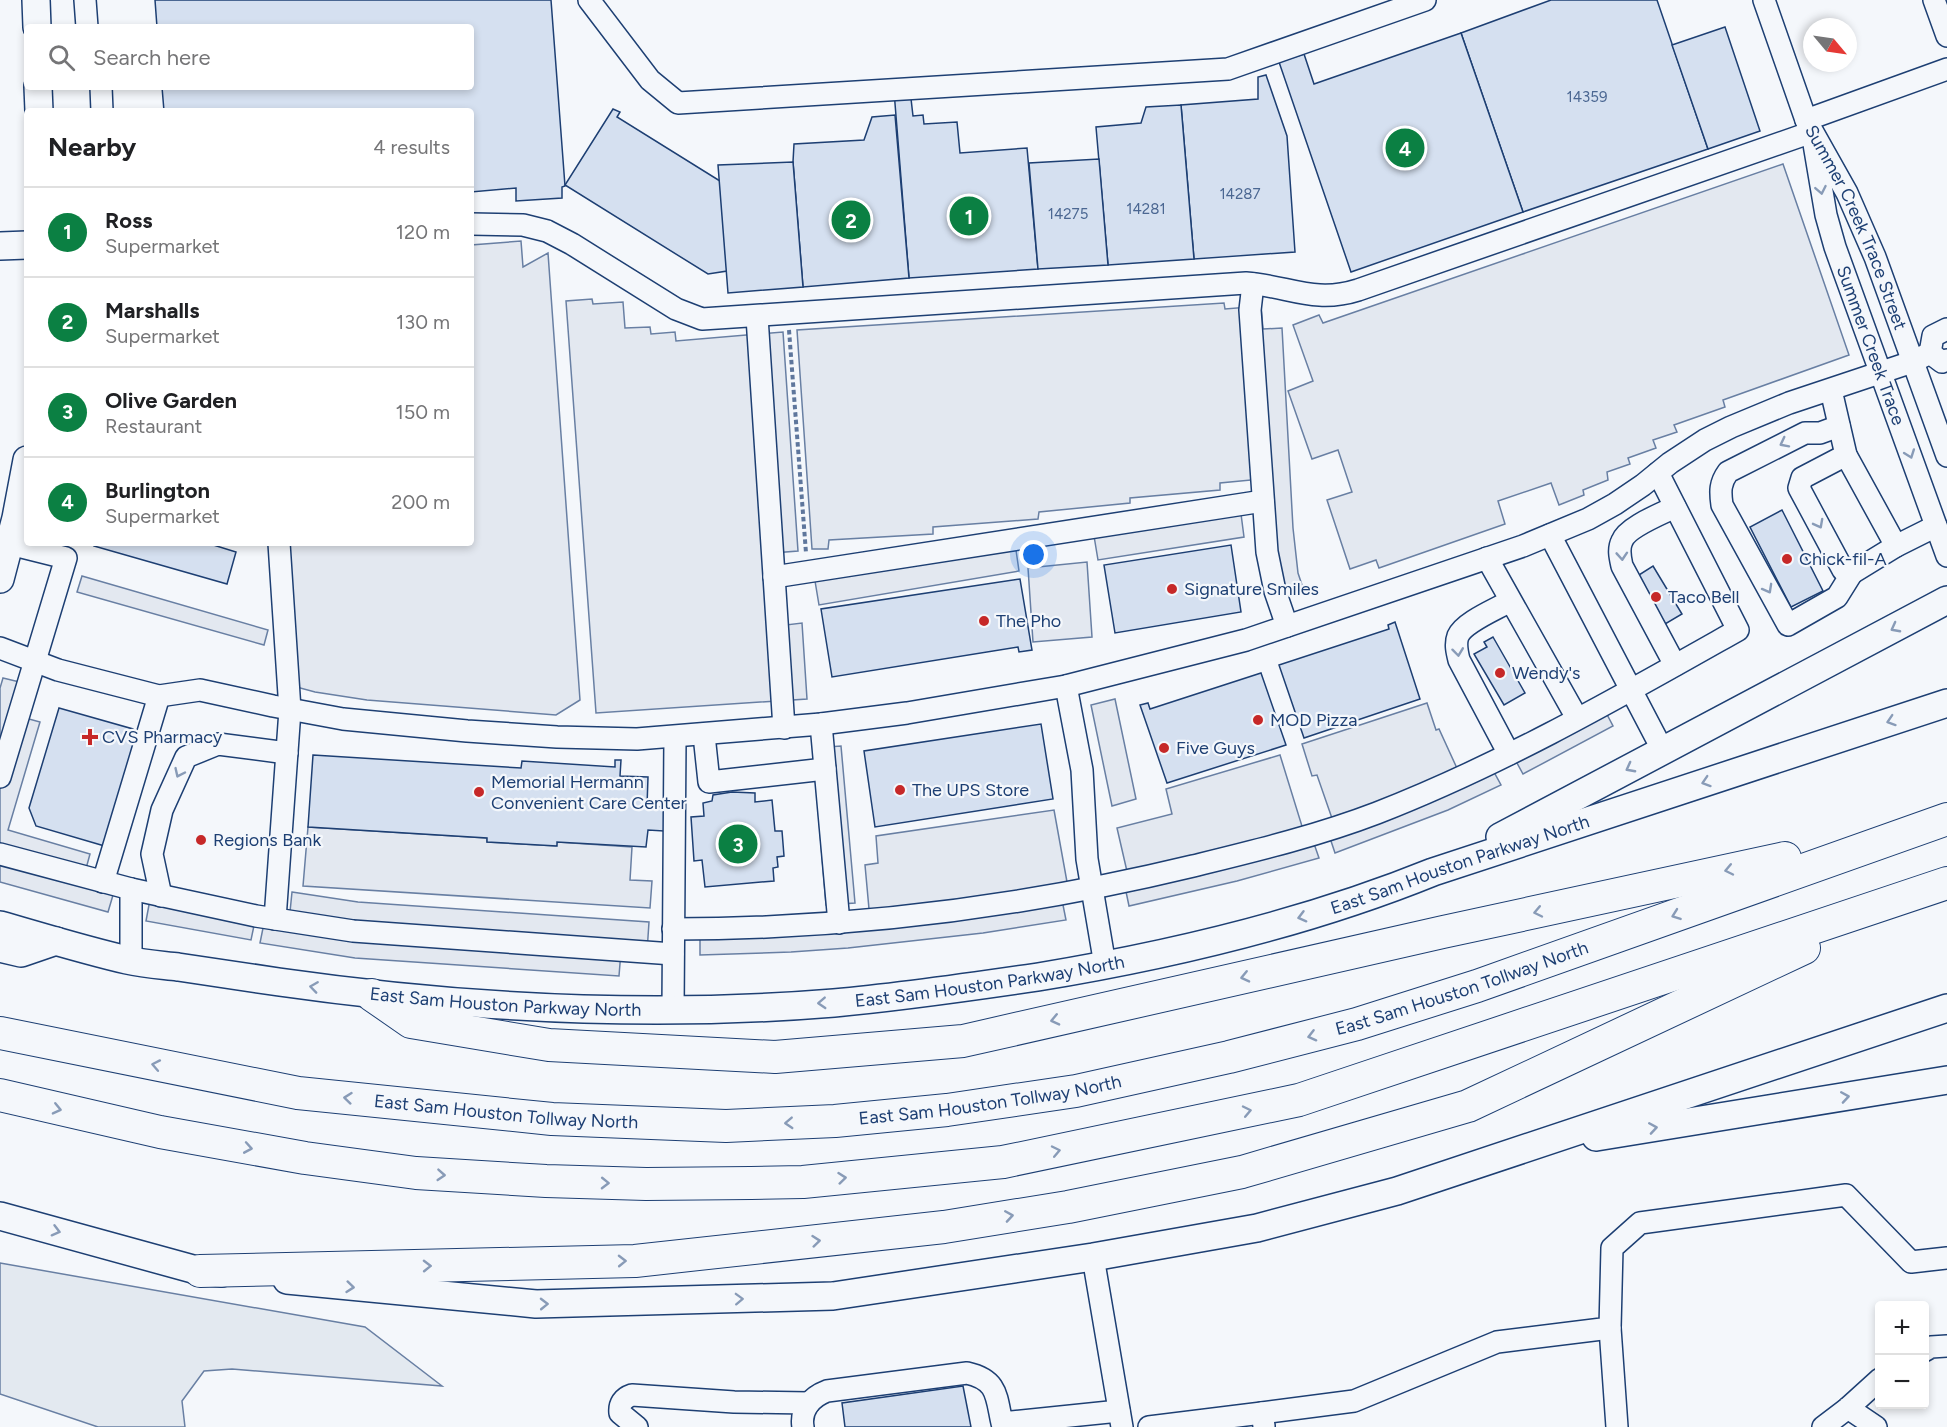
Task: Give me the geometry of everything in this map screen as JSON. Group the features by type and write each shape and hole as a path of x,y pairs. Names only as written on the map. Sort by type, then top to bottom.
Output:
{"highway":[{"name":"East Sam Houston Tollway North","path":"0,1033 298,1093 552,1119 726,1126 835,1121 947,1110 1076,1091 1229,1057 1357,1024 1477,986 1947,819"},
{"path":"372,995 411,1022 549,1045 775,1057 963,1041 1431,935 1909,831"},
{"path":"0,1095 160,1132 304,1158 416,1173 546,1181 667,1184 803,1182 1003,1162 1288,1102 1942,884"},
{"path":"200,1271 635,1261 944,1227 1068,1207 1242,1172 1468,1106 1942,884"}],"main road":[{"path":"36,0 37,24"},
{"path":"38,90 39,108"},
{"path":"0,246 24,245"},
{"path":"0,579 5,543 24,471"},
{"path":"1433,873 1947,600"},
{"name":"East Sam Houston Parkway North","path":"0,925 131,961 372,995 543,1006 673,1010 833,1003 988,985 1105,965 1227,938 1384,892 1433,873 1947,703"},
{"path":"0,948 21,953 56,941"},
{"path":"0,1216 200,1271 536,1304 833,1296 1093,1257 1257,1228 1397,1191 1947,1008"},
{"path":"1512,1151 1947,1080"}],"street":[{"path":"85,0 87,24"},
{"path":"589,0 650,80 678,103 1228,69 1425,0"},
{"name":"Summer Creek Trace Street","path":"1764,0 1809,126 1847,193 1875,257 1930,358 1947,456"},
{"path":"1934,0 1947,36"},
{"path":"474,224 523,225 547,231 572,244 676,309 695,318 707,320 1253,284 1281,287 1316,296 1343,295 1809,126 1947,69"},
{"path":"101,90 102,108"},
{"name":"Summer Creek Trace","path":"1809,126 1826,215 1947,556"},
{"path":"1253,284 1250,310 1267,552 1271,574 1287,627"},
{"path":"757,317 784,728"},
{"path":"0,648 58,670 159,696 200,690 290,710 369,722 467,731 566,737 675,738 907,713 1066,686 1236,642 1287,627 1550,536 1615,504 1705,440 1731,427 1880,372 1930,358 1933,336 1947,329"},
{"path":"1831,390 1846,455 1896,546"},
{"path":"1839,426 1820,433 1805,433 1728,472 1722,480 1720,492 1722,505 1788,625 1837,597 1852,573 1896,546 1936,526"},
{"path":"1846,455 1802,478 1799,488 1844,570 1852,573"},
{"path":"674,929 756,928 839,923 966,909 1092,889 1248,852 1343,825 1433,790 1631,690 1738,630 1658,473"},
{"path":"774,577 1263,501"},
{"path":"1675,507 1628,532 1622,541 1620,552 1622,566 1675,665"},
{"path":"1550,536 1663,751"},
{"path":"5,543 24,545"},
{"path":"0,777 68,550 32,546"},
{"path":"275,920 290,710 276,546"},
{"path":"1487,558 1577,718"},
{"path":"1509,753 1459,660 1456,646 1458,635 1465,627 1510,601"},
{"path":"1066,686 1082,770 1085,837 1105,965"},
{"path":"103,882 159,696"},
{"path":"821,724 839,923"},
{"path":"704,735 709,782 825,769"},
{"path":"673,1010 675,738"},
{"path":"160,896 152,854 162,810 186,757 218,744 287,753"},
{"path":"0,854 130,889 275,920 390,934 673,954"},
{"path":"130,889 131,961"},
{"path":"1617,1427 1610,1328 1612,1248 1640,1223 1846,1195 1911,1262 1947,1258"},
{"path":"803,1427 801,1418 809,1403 827,1391 967,1372 981,1377 993,1386 1002,1425 1120,1419 1093,1257"},
{"path":"1149,1427 1263,1420 1354,1401 1497,1342 1610,1328"},
{"path":"1929,1348 1947,1346"},
{"path":"1835,1421 1875,1383"},
{"path":"637,1427 620,1413 623,1401 632,1395 734,1402 809,1403"},
{"path":"1835,1421 1876,1427"}],"path":[{"path":"788,315 808,573"}],"shaded area":[{"path":"1783,164 1849,355 1723,400 1725,407 1674,425 1677,432 1653,440 1656,448 1628,458 1630,464 1607,472 1608,480 1583,490 1584,495 1559,505 1551,483 1498,501 1505,524 1379,568 1376,560 1350,569 1327,500 1352,492 1338,450 1312,459 1288,391 1313,381 1293,325 1319,315 1323,323"},
{"path":"521,241 523,267 548,253 580,700 556,715 367,700 315,692 289,685 279,546 474,546 474,245"},
{"path":"592,299 593,304 623,302 625,328 650,327 651,334 675,332 676,341 783,332 798,551 773,553 778,626 802,623 807,699 596,713 566,301"},
{"path":"1224,303 1225,309 1261,306 1263,329 1282,328 1293,528 1298,573 1304,591 1278,599 1261,479 1220,483 1220,490 1130,498 1130,503 1039,512 1038,519 933,527 933,534 829,540 828,549 812,549 797,330"},
{"path":"1241,514 1244,537 1098,560 1094,536"},
{"path":"1016,550 1019,571 819,605 815,581"},
{"path":"1087,562 1092,637 1033,642 1028,568"},
{"path":"82,576 268,630 264,645 77,592"},
{"path":"3,678 28,684 18,716 40,722 8,830 90,854 84,876 116,885 108,912 0,882 0,688"},
{"path":"1115,699 1136,799 1112,806 1091,705"},
{"path":"1427,703 1436,730 1439,729 1461,777 1489,763 1501,785 1448,810 1335,853 1327,829 1335,827 1317,775 1312,776 1302,744"},
{"path":"1602,705 1613,726 1523,774 1511,752"},
{"path":"841,746 855,903 826,905 813,748"},
{"path":"1280,755 1305,836 1311,835 1319,858 1237,881 1129,906 1124,882 1129,880 1117,828 1172,814 1166,789"},
{"path":"1054,810 1069,893 1061,895 1066,920 983,933 848,948 700,955 700,929 870,920 865,865 878,863 876,836"},
{"path":"308,827 487,838 487,842 556,846 557,842 632,847 630,880 652,881 650,908 303,886"},
{"path":"292,892 358,902 649,922 647,952 621,951 619,976 355,958 260,943 265,918 289,922"},
{"path":"151,894 256,916 251,940 146,921"},
{"path":"0,1263 365,1327 442,1386 232,1369 204,1371 182,1401 185,1427 98,1427 0,1394"}],"building":[{"path":"155,0 551,0 565,186 562,187 562,198 516,201 516,188 474,192 474,108 164,108 162,90 474,90 474,24 157,24"},
{"path":"1551,0 1657,0 1708,149 1523,212 1461,33"},
{"path":"1725,27 1760,131 1708,149 1672,45"},
{"path":"1461,33 1523,212 1351,272 1279,62 1304,54 1314,84"},
{"path":"1266,75 1287,136 1295,252 1194,259 1181,105 1258,99 1258,77"},
{"path":"910,90 913,116 923,115 924,124 957,122 960,153 1027,148 1038,269 909,278 894,91"},
{"path":"1181,105 1194,259 1108,265 1096,127 1141,123 1146,107"},
{"path":"613,109 620,112 617,117 720,181 727,271 708,274 565,185"},
{"path":"895,115 909,278 803,287 793,162 794,144 864,140 872,117"},
{"path":"1099,159 1108,265 1038,269 1029,163"},
{"path":"793,162 803,287 728,293 718,165"},
{"name":"Chick-fil-A","path":"1782,510 1823,591 1791,607 1750,527"},
{"name":"Signature Smiles","path":"1231,545 1241,612 1115,633 1104,565"},
{"path":"94,546 217,546 236,552 227,584"},
{"name":"Taco Bell","path":"1653,566 1682,614 1660,627 1631,580"},
{"path":"1020,579 1032,650 1019,652 1018,647 832,677 821,609"},
{"path":"1395,622 1420,699 1304,738 1279,665 1389,629 1388,625"},
{"name":"Wendy's","path":"1493,637 1525,693 1504,705 1474,654 1487,647 1484,642"},
{"path":"1261,673 1286,745 1167,783 1140,705 1148,703 1150,709"},
{"name":"CVS Pharmacy","path":"59,708 133,729 140,743 108,847 36,826 29,808"},
{"path":"1041,724 1053,799 875,827 864,751"},
{"name":"Memorial Hermann Convenient Care Center","path":"313,755 521,768 522,761 615,767 615,760 621,760 620,776 648,777 647,806 665,807 664,831 648,830 646,847 557,842 557,846 487,842 487,838 308,827"},
{"path":"732,792 755,793 755,802 772,800 775,831 782,831 784,856 777,857 778,867 773,868 774,881 705,887 702,860 694,861 691,817 704,816 703,803 712,801 713,795"},
{"path":"963,1386 971,1427 845,1427 842,1403"}],"place":[{"name":"Burlington","path":"1405,148"},
{"name":"Ross","path":"969,216"},
{"name":"Marshalls","path":"851,220"},
{"name":"Chick-fil-A","path":"1787,559"},
{"name":"Signature Smiles","path":"1172,589"},
{"name":"Taco Bell","path":"1656,597"},
{"name":"The Pho","path":"984,621"},
{"name":"Wendy's","path":"1500,673"},
{"name":"MOD Pizza","path":"1258,720"},
{"name":"CVS Pharmacy","path":"90,737"},
{"name":"Five Guys","path":"1164,748"},
{"name":"The UPS Store","path":"900,790"},
{"name":"Memorial Hermann Convenient Care Center","path":"479,792"},
{"name":"Regions Bank","path":"201,840"},
{"name":"Olive Garden","path":"738,844"}]}
